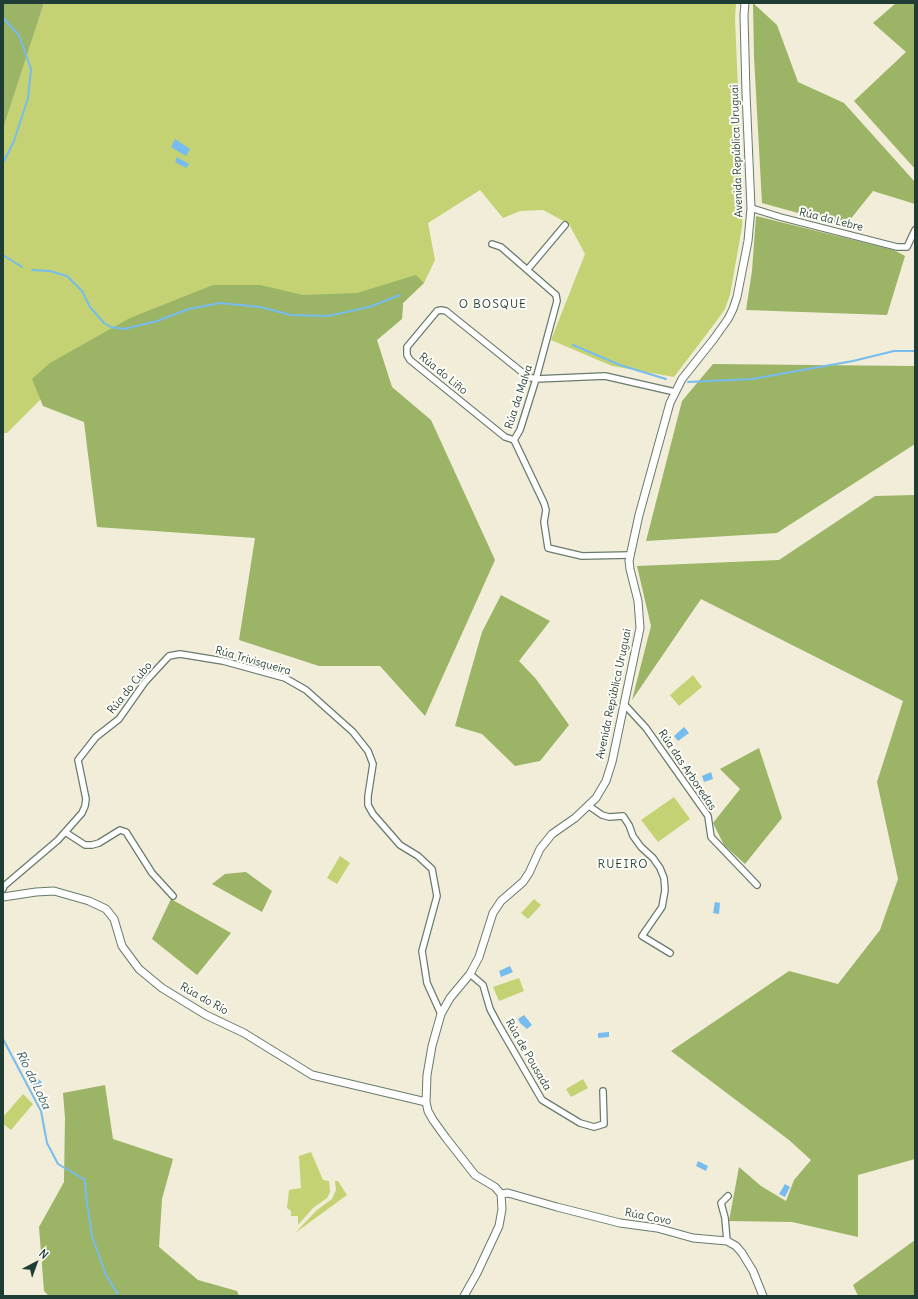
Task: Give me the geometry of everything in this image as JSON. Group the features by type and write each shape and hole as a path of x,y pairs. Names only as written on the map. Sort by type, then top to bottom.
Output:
{"street":[{"name":"Avenida República Uruguai","path":"501,1194 495,1187 475,1175 462,1160 433,1120 426,1102 427,1075 432,1046 441,1014 450,998 470,974 479,957 492,913 501,902 523,882 529,873 540,849 552,834 589,806 606,782 618,738 640,628 638,601 630,569 630,555 660,435 675,392 689,368 728,319 733,309 737,297 748,240 751,208 745,62 745,3"},
{"name":"Rúa da Lebre","path":"751,208 780,217 897,247 907,247 915,230"},
{"path":"528,269 565,225"},
{"name":"Rúa da Malva","path":"492,244 501,247 556,294 557,301 536,379 520,430 514,440 544,503 546,510 544,522 548,548 582,556 630,555"},
{"name":"Rúa do Liño","path":"514,440 505,437 410,360 407,355 407,347 437,311 446,311 528,376 536,379"},
{"path":"536,379 605,376 675,392"},
{"name":"Rúa Trivisqueira","path":"169,656 180,654 223,661 286,678 306,690 353,732 368,751 373,764 368,796 368,805 370,810 400,845 418,856 432,869 437,896 422,951 427,983 441,1014"},
{"name":"Rúa do Cubo","path":"3,889 4,886 58,840 82,813 86,799 78,760 96,738 119,719 145,682 169,656"},
{"name":"Rúa das Arboredas","path":"624,704 646,728 708,816 710,837 757,885"},
{"path":"589,806 602,815 623,816 629,824 633,836 660,868 664,878 662,907 642,936 670,953"},
{"path":"65,832 85,845 92,845 99,843 120,830 126,832 152,874 173,896"},
{"name":"Rúa do Río","path":"3,897 54,891 89,901 106,909 114,919 122,946 139,969 162,988 206,1015 244,1033 280,1057 312,1075 426,1102"},
{"name":"Rúa de Pousada","path":"470,974 483,985 490,1009 542,1100 580,1123 594,1127 604,1124 603,1091"},
{"name":"Rúa Covo","path":"501,1194 508,1193 620,1223 661,1229 693,1238 727,1241"},
{"path":"464,1296 477,1273 499,1226 502,1209 501,1194"},
{"path":"728,1196 721,1203 725,1218 727,1241 736,1246 742,1253 753,1271 763,1296"}],"green space":[{"path":"3,3 44,3 3,129"},
{"path":"44,3 736,3 735,19 743,203 742,227 730,295 725,309 674,377 612,366 551,340 585,254 569,224 543,210 520,211 503,218 480,190 428,223 435,260 424,283 403,303 402,319 65,375 7,433 3,433 3,129"},
{"path":"753,3 777,25 798,82 844,103 915,182 915,204 873,191 845,226 762,203 754,57"},
{"path":"896,3 915,3 915,169 854,101 906,52 873,23"},
{"path":"756,216 894,250 905,256 887,315 746,310 752,271"},
{"path":"416,275 424,283 403,303 402,319 377,340 392,387 431,420 495,560 425,716 380,666 319,666 239,640 255,538 97,527 84,422 43,406 32,379 50,363 130,318 213,285 260,285 303,295 357,293"},
{"path":"713,364 915,366 915,444 777,533 646,541 682,401"},
{"path":"915,495 915,1159 858,1175 858,1237 792,1222 729,1221 739,1167 761,1186 786,1201 794,1180 811,1160 789,1140 671,1051 789,971 838,984 880,930 898,879 877,782 903,701 701,599 632,700 651,626 637,566 779,560 875,496"},
{"path":"501,595 550,621 519,661 536,679 569,725 540,761 515,766 482,734 455,726 482,632"},
{"path":"693,675 702,687 679,706 670,695"},
{"path":"759,748 782,818 745,864 724,845 713,823 740,789 720,769"},
{"path":"674,797 690,819 658,842 641,820"},
{"path":"340,856 350,863 337,884 327,878"},
{"path":"246,872 272,891 262,912 212,884 225,874"},
{"path":"171,899 231,933 197,975 152,939"},
{"path":"534,899 541,905 528,919 521,913"},
{"path":"519,978 524,991 499,1001 493,987"},
{"path":"583,1079 588,1088 571,1097 566,1089"},
{"path":"105,1085 113,1139 173,1159 162,1199 159,1247 198,1280 237,1291 239,1296 49,1296 44,1291 39,1227 64,1182 65,1118 63,1093"},
{"path":"23,1094 33,1104 11,1130 3,1124 3,1117"},
{"path":"311,1152 323,1180 329,1181 330,1192 327,1198 313,1208 298,1225 298,1216 291,1216 291,1211 287,1208 289,1190 301,1188 299,1156"},
{"path":"335,1181 338,1181 347,1195 295,1233 317,1210 332,1199 336,1190"},
{"path":"915,1240 915,1296 858,1296 853,1285"}],"water":[{"path":"175,139 190,149 186,156 171,147"},
{"path":"177,157 189,164 186,168 175,162"},
{"path":"684,727 689,733 678,741 674,736"},
{"path":"711,772 713,779 704,782 702,776"},
{"path":"715,902 720,903 719,914 713,913"},
{"path":"510,966 513,972 501,977 499,971"},
{"path":"524,1015 532,1025 527,1029 518,1019"},
{"path":"609,1032 609,1037 598,1038 598,1033"},
{"path":"30,1073 42,1082 37,1088 26,1077"},
{"path":"698,1161 708,1166 706,1171 696,1166"},
{"path":"785,1184 790,1187 785,1197 779,1194"}],"waterway":[{"name":"Río da Loba","path":"3,18 19,35 31,69 28,98 14,141 3,163"},
{"path":"3,255 22,267"},
{"path":"32,270 50,271 67,276 82,291 90,307 104,323 111,327 124,329 157,321 189,309 220,303 260,307 291,315 328,316 369,307 400,295"},
{"path":"573,345 620,365 666,379"},
{"path":"688,382 752,379 853,361 894,351 915,351"},
{"name":"Río da Loba","path":"3,1039 41,1111 47,1143 58,1164 85,1180 92,1236 106,1275 119,1296"}],"district":[{"name":"O BOSQUE","path":"493,305"},
{"name":"RUEIRO","path":"623,865"}]}
